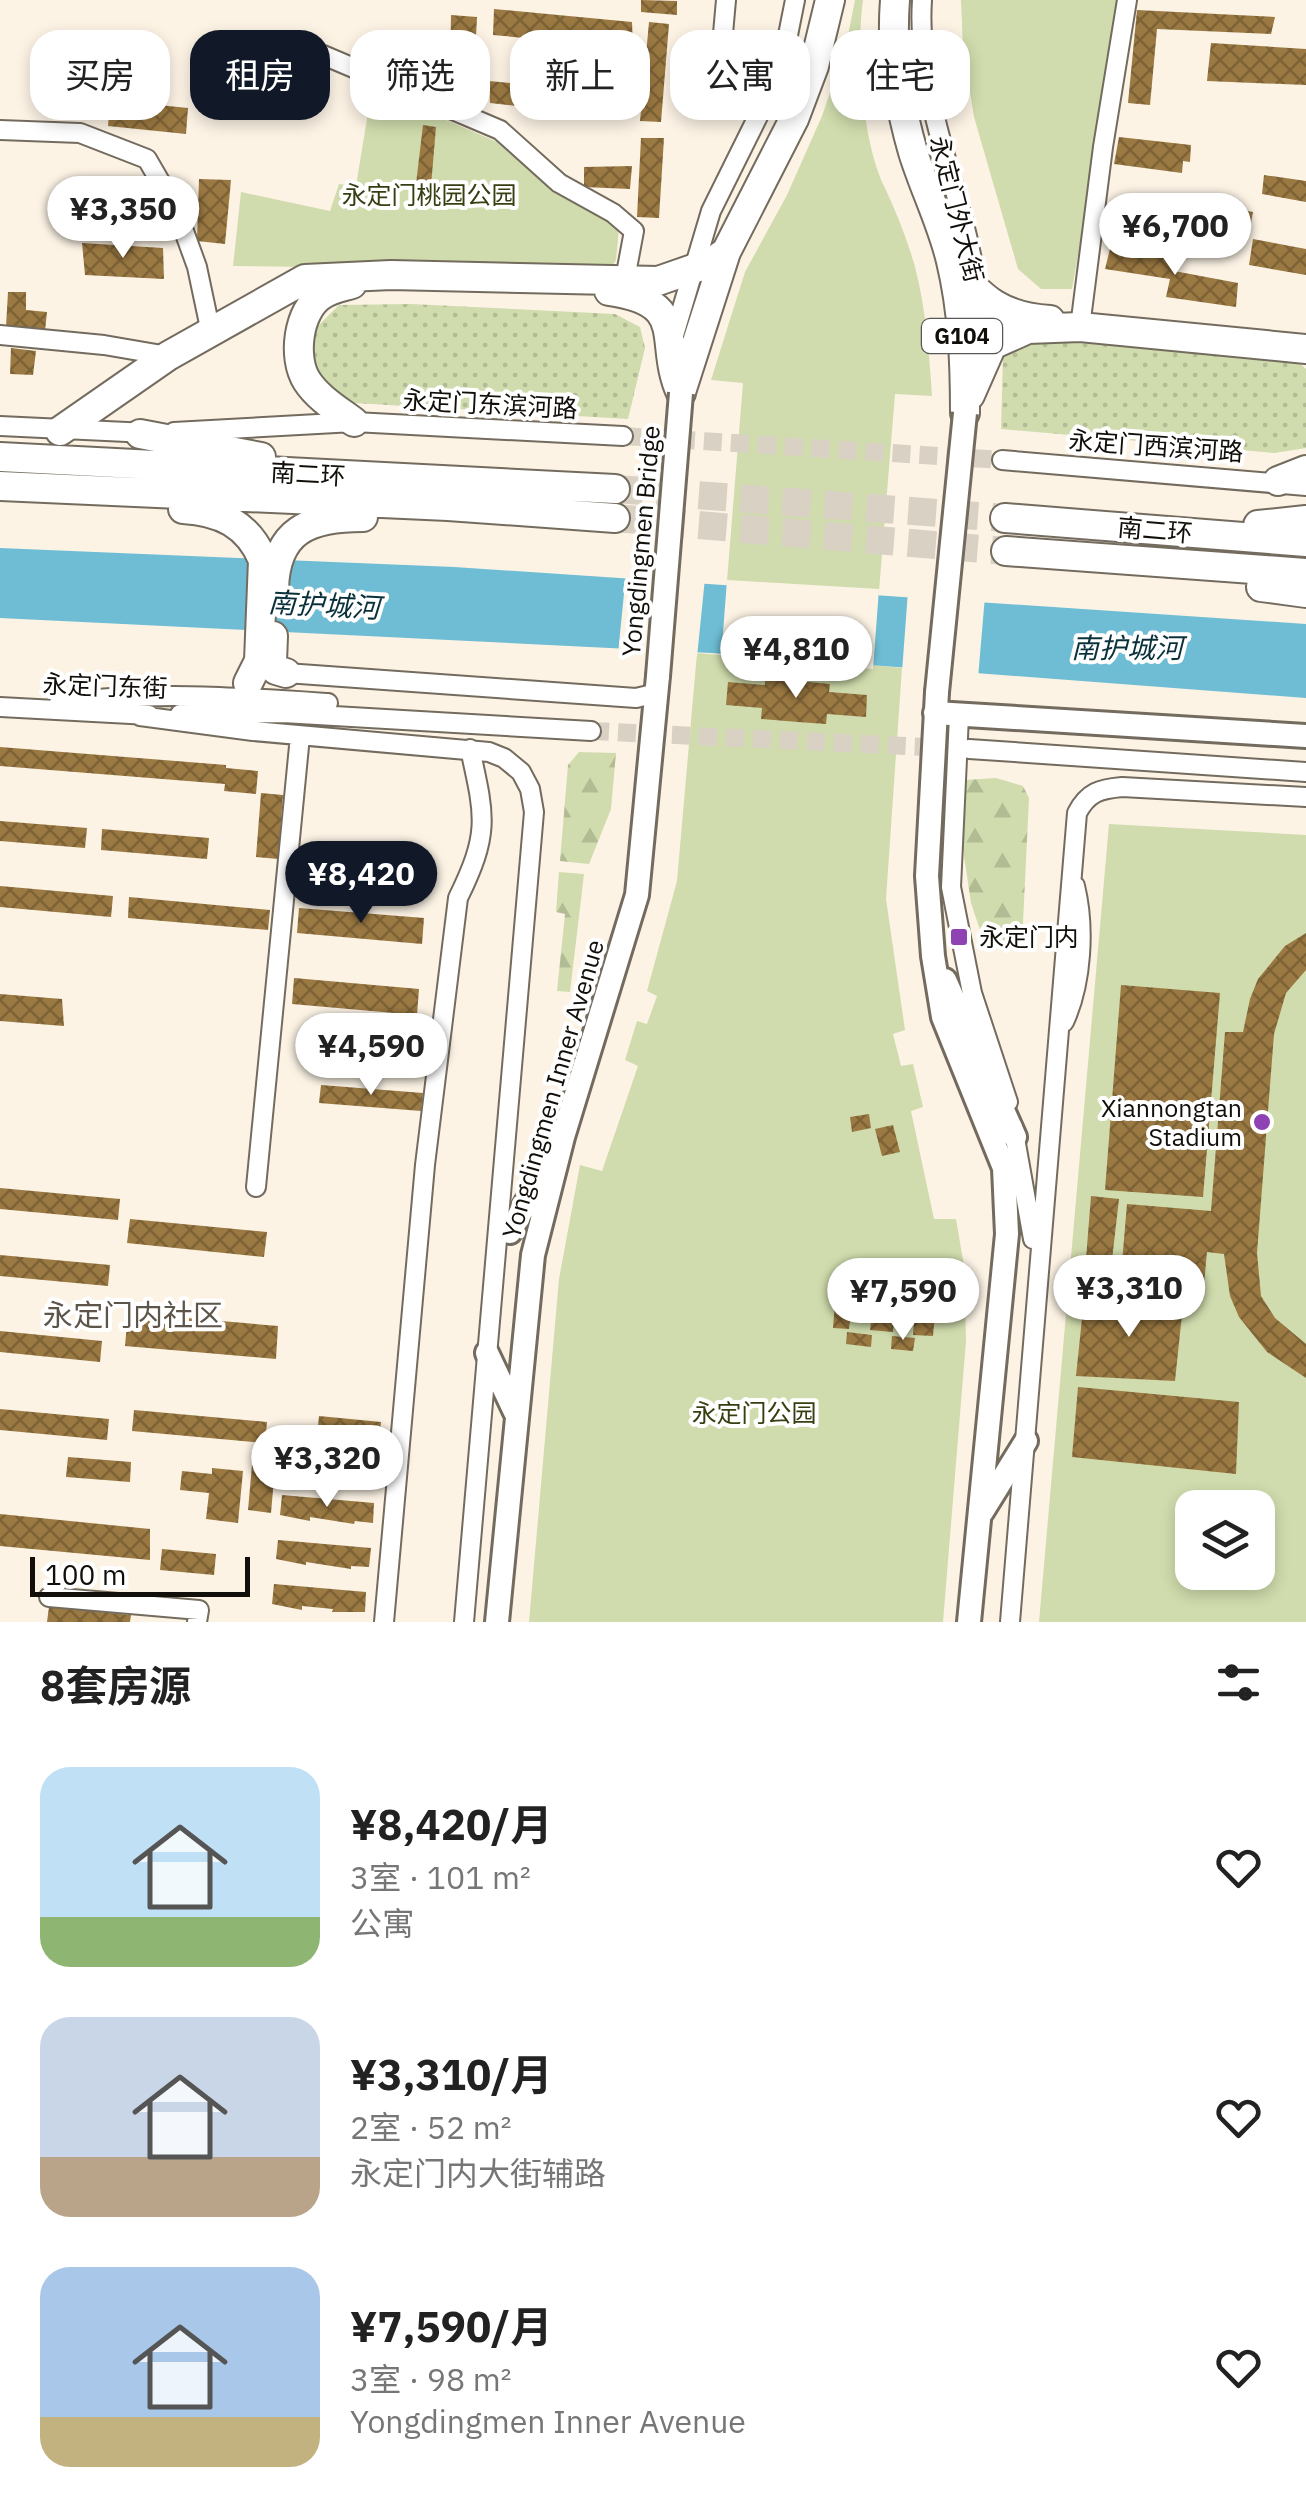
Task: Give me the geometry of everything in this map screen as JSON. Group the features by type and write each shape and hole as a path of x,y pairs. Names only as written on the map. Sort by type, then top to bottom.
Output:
{"highway":[{"path":"681,394 726,252 794,119 814,66 830,0"},
{"name":"永定门外大街","path":"895,0 899,91 913,151 951,259 965,356 965,413"},
{"path":"60,431 168,356 305,279 391,275 658,281 692,271 726,252"},
{"path":"951,259 978,295 1034,319 1306,349"},
{"path":"354,422 305,379 300,356 301,330 314,302 356,282 626,294 652,303 667,323 673,372 681,394"},
{"path":"965,413 992,344 1028,329 1080,324 1306,338"},
{"path":"140,434 361,477"},
{"name":"南二环","path":"0,457 615,489"},
{"path":"1292,483 1306,470"},
{"name":"南二环","path":"0,486 448,506 615,518"},
{"path":"58,488 133,506 212,512 248,534 263,560 266,670"},
{"path":"266,670 275,560 295,535 327,520 396,516 448,506"},
{"name":"南二环","path":"1005,518 1306,542"},
{"path":"1192,533 1306,520"},
{"name":"南二环","path":"1006,551 1306,574"},
{"path":"1185,563 1226,582 1306,593"}],"main road":[{"name":"Yongdingmen Bridge","path":"658,684 681,394"},
{"path":"965,413 928,876 933,956 943,1018 1004,1168 1007,1234 969,1622"},
{"name":"Yongdingmen Inner Avenue","path":"496,1622 534,1255 564,1137 638,895 658,684"},
{"path":"944,707 1306,736"},
{"path":"933,956 1015,1137"},
{"path":"510,1232 564,1137"},
{"path":"487,1353 516,1416"},
{"path":"978,1519 1026,1441"}],"street":[{"path":"723,30 726,0"},
{"path":"789,30 795,0"},
{"name":"永定门外大街","path":"922,0 928,91 965,225 985,359"},
{"path":"1080,324 1127,0"},
{"path":"330,58 500,130 559,183 613,213 634,231 625,279"},
{"path":"672,342 711,212 756,120"},
{"path":"0,130 80,133 147,158 176,209 197,266 211,333"},
{"path":"0,336 104,345 168,356"},
{"name":"永定门东滨河路","path":"0,426 140,434 354,422 623,436"},
{"name":"永定门西滨河路","path":"1002,460 1292,483"},
{"path":"206,696 266,670 636,698 658,684"},
{"name":"永定门东街","path":"123,695 206,696 592,726 282,713 140,716 7,707 123,695"},
{"path":"944,707 951,887 972,993 1007,1095 1038,1266"},
{"path":"140,716 300,736 490,752 513,764 528,784 534,804 464,1622"},
{"path":"256,1187 300,736"},
{"path":"1306,762 969,744 1306,772"},
{"path":"384,1622 425,1165 458,898 474,865 485,818 470,749"},
{"path":"1010,1622 1076,813 1095,791 1122,787 1306,798"},
{"path":"495,1293 510,1232"},
{"path":"50,1597 198,1610 198,1622"}],"green space":[{"name":"永定门公园","path":"855,0 863,0 861,30 849,30"},
{"path":"961,0 1123,0 1072,289 1041,289 1018,269 974,117 970,30 962,30"},
{"name":"永定门公园","path":"830,93 830,120 866,120 877,169 915,267 932,396 895,394 873,665 902,668 886,899 905,1030 893,1034 901,1066 913,1064 923,1107 911,1111 934,1219 956,1219 964,1266 966,1341 943,1622 529,1622 559,1279 580,1165 602,1171 638,1066 625,1060 637,1021 647,1024 657,996 647,991 677,881 697,653 721,655 743,383 711,380 745,272 787,195"},
{"name":"永定门桃园公园","path":"367,120 446,120 495,141 619,228 616,260 609,271 233,266 241,192 330,211 339,184 356,186"},
{"path":"411,304 615,314 640,327 645,348 628,419 354,403 324,388 310,358 316,328 339,305"},
{"path":"1025,340 1216,351 1298,362 1306,369 1306,448 1274,453 1001,429 1003,356"},
{"path":"579,752 616,753 611,809 589,864 560,861 568,765"},
{"path":"996,778 1023,786 1029,798 1022,944 983,939 971,903 960,829 965,780"},
{"path":"1109,824 1306,835 1306,1622 1039,1622"},
{"path":"559,872 584,874 570,992 557,991 565,914 556,912"}],"water":[{"name":"南护城河","path":"0,548 454,567 1306,624 1306,698 711,653 0,618"}],"pier":[{"path":"626,573 705,578 697,657 618,654"},
{"path":"727,580 879,589 873,669 721,659"},
{"path":"908,591 985,596 978,678 902,672"}],"building":[{"path":"641,0 677,1 677,15 641,12"},
{"path":"494,9 632,22 632,30 510,30 510,37 493,35"},
{"path":"1137,10 1275,17 1271,34 1157,29 1150,105 1128,103"},
{"path":"451,15 477,17 476,30 451,30"},
{"path":"649,22 669,24 661,122 640,121 650,120"},
{"path":"1211,43 1306,49 1306,85 1207,81"},
{"path":"490,81 510,83 510,105 490,103"},
{"path":"170,106 188,108 186,134 108,126 108,120 170,120"},
{"path":"423,125 436,127 431,186 416,184"},
{"path":"1119,137 1191,145 1190,162 1183,161 1182,173 1114,164"},
{"path":"641,138 664,138 659,218 637,217"},
{"path":"632,166 630,189 584,187 584,167"},
{"path":"1264,175 1306,181 1306,202 1262,194"},
{"path":"199,179 231,180 225,244 197,241"},
{"path":"1187,202 1253,212 1249,234 1184,222"},
{"path":"1253,239 1306,249 1306,275 1249,265"},
{"path":"82,243 163,248 164,279 85,275"},
{"path":"1110,249 1175,257 1174,271 1238,283 1236,307 1166,297 1170,279 1105,269"},
{"path":"8,292 26,292 26,310 47,312 45,331 6,327"},
{"path":"11,348 36,351 33,375 10,374"},
{"path":"765,678 830,684 829,692 867,695 866,717 827,714 826,724 761,719 762,708 726,705 728,682 765,685"},
{"path":"0,747 226,765 258,771 256,794 224,791 225,784 0,766"},
{"path":"261,793 283,795 278,859 256,857"},
{"path":"0,821 87,828 85,848 0,841"},
{"path":"102,829 209,838 207,859 101,850"},
{"path":"0,886 113,896 111,917 0,907"},
{"path":"129,897 270,910 268,930 128,918"},
{"path":"299,908 424,918 422,944 297,933"},
{"path":"1306,933 1306,970 1286,993 1274,1034 1257,1253 1261,1296 1275,1318 1306,1344 1306,1378 1267,1352 1239,1317 1230,1296 1224,1254 1207,1252 1203,1294 1120,1286 1127,1204 1211,1211 1225,1032 1243,1032 1258,979 1285,946"},
{"path":"294,978 419,989 417,1015 292,1004"},
{"path":"1121,985 1220,993 1203,1197 1105,1190"},
{"path":"0,994 62,999 64,1026 0,1021"},
{"path":"321,1085 423,1093 421,1111 319,1103"},
{"path":"869,1114 871,1128 852,1132 850,1117"},
{"path":"893,1125 900,1152 882,1156 875,1129"},
{"path":"0,1188 120,1199 118,1220 0,1209"},
{"path":"1091,1196 1119,1199 1109,1286 1084,1284"},
{"path":"130,1219 267,1232 264,1257 127,1243"},
{"path":"0,1255 110,1265 108,1286 0,1276"},
{"path":"852,1285 875,1287 873,1303 850,1301"},
{"path":"896,1289 918,1291 917,1307 895,1305"},
{"path":"1084,1299 1183,1305 1175,1381 1076,1376"},
{"path":"835,1304 852,1305 849,1329 833,1328"},
{"path":"873,1307 895,1309 893,1332 870,1330"},
{"path":"915,1311 935,1313 933,1336 913,1335"},
{"path":"128,1313 278,1326 276,1359 125,1346"},
{"path":"0,1331 102,1341 100,1362 0,1352"},
{"path":"847,1332 872,1335 871,1347 846,1344"},
{"path":"892,1336 915,1338 913,1351 891,1349"},
{"path":"1078,1387 1239,1402 1236,1474 1072,1457"},
{"path":"0,1409 109,1419 107,1440 0,1430"},
{"path":"134,1410 267,1422 265,1443 132,1431"},
{"path":"319,1416 381,1422 379,1441 317,1436"},
{"path":"285,1451 378,1458 376,1478 314,1476 284,1470"},
{"path":"253,1454 276,1456 271,1513 248,1510"},
{"path":"68,1457 131,1462 130,1482 66,1477"},
{"path":"212,1468 243,1471 238,1523 206,1519 209,1493 180,1490 182,1471 212,1474"},
{"path":"282,1495 374,1503 373,1523 310,1517 310,1521 280,1515"},
{"path":"0,1514 150,1529 150,1560 0,1546"},
{"path":"278,1540 371,1548 369,1567 351,1569 276,1559"},
{"path":"162,1549 216,1554 214,1575 160,1570"},
{"path":"274,1584 366,1592 365,1612 332,1612 333,1609 302,1606 302,1610 272,1604"},
{"path":"49,1607 131,1615 130,1622 47,1622"}],"tunnel":[{"path":"623,436 1002,460"},
{"path":"615,489 1005,518"},
{"path":"615,518 1006,551"},
{"path":"591,731 969,749"}],"place":[{"name":"永定门内","path":"959,937"},
{"name":"Xiannongtan Stadium","path":"1262,1122"}],"district":[{"name":"永定门内社区","path":"133,1316"}]}
